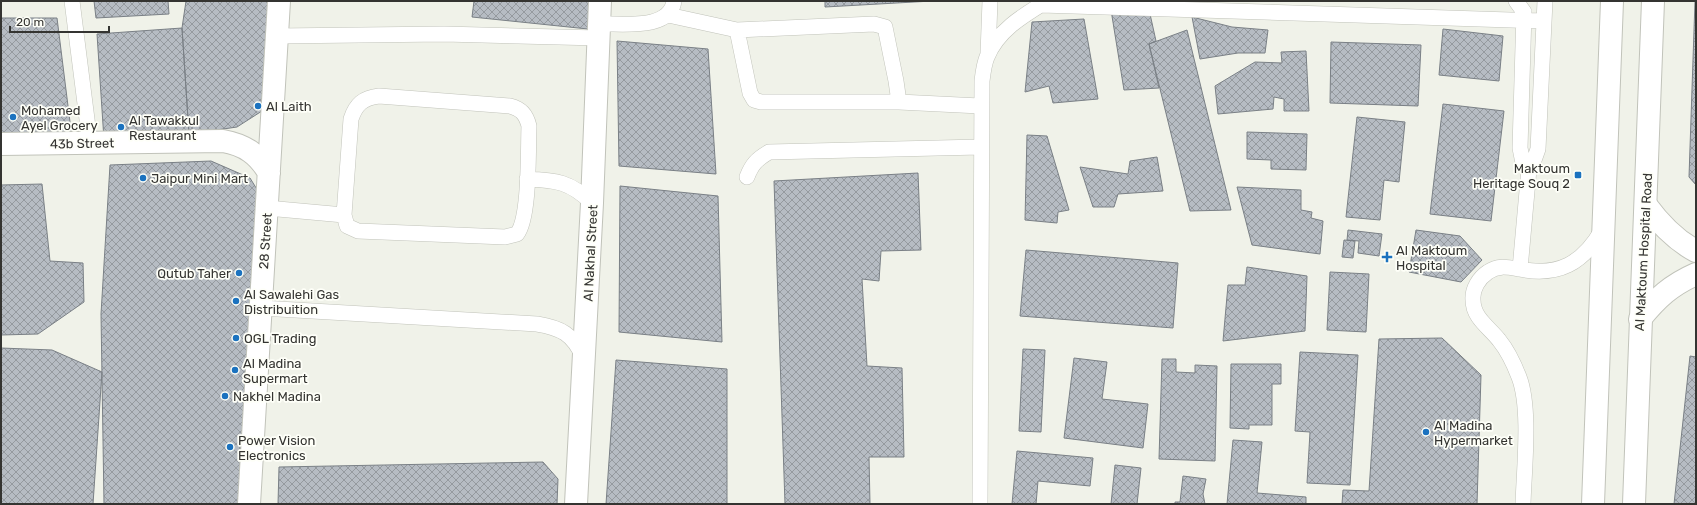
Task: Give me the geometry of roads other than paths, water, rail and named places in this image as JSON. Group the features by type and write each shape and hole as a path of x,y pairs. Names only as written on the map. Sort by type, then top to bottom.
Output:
{"street":[{"name":"28 Street","path":"250,504 279,1"},
{"name":"Al Nakhal Street","path":"576,504 585,360 600,1"},
{"path":"1592,504 1612,1"},
{"name":"Al Maktoum Hospital Road","path":"1634,504 1653,1"},
{"name":"43b Street","path":"1,144 223,141 237,144 251,150 261,160 269,173"},
{"path":"1646,205 1662,226 1683,244 1696,251"},
{"path":"1640,319 1657,297 1680,281 1696,274"}],"lane":[{"path":"72,1 90,143"},
{"path":"277,36 599,31 658,21 668,15 674,1"},
{"path":"980,504 980,106 982,81 987,57 990,1"},
{"path":"1516,1 1524,12 1525,21 1520,148 1524,163 1529,169"},
{"path":"1520,269 1529,169 1538,149 1545,1"},
{"path":"987,57 1001,34 1019,18 1044,3 1544,21"},
{"path":"668,15 737,30 874,24 885,27 899,102"},
{"path":"737,30 750,93 754,100 760,102 899,102 980,106"},
{"path":"369,97 418,99 518,108 527,119 529,126 527,179 523,223 517,234 512,237 358,231 347,226 344,215 351,119 354,109 360,102 369,97"},
{"path":"747,177 751,166 759,158 769,152 980,148"},
{"path":"527,179 554,180 568,185 581,192 592,203"},
{"path":"267,208 344,215"},
{"path":"1523,504 1525,423 1524,401 1520,379 1511,358 1500,340 1476,314 1473,300 1475,287 1482,276 1493,268 1507,266 1540,272 1560,269 1578,260 1592,246 1603,229"},
{"path":"261,308 553,326 567,334 578,345 585,360"}],"place":[{"name":"Al Laith","path":"258,106"},
{"name":"Mohamed Ayel Grocery","path":"13,117"},
{"name":"Al Tawakkul Restaurant","path":"121,127"},
{"name":"Maktoum Heritage Souq 2","path":"1578,175"},
{"name":"Jaipur Mini Mart","path":"143,178"},
{"name":"Al Maktoum Hospital","path":"1387,257"},
{"name":"Qutub Taher","path":"239,273"},
{"name":"Al Sawalehi Gas Distribuition","path":"236,301"},
{"name":"OGL Trading","path":"236,338"},
{"name":"Al Madina Supermart","path":"235,370"},
{"name":"Nakhel Madina","path":"225,396"},
{"name":"Al Madina Hypermarket","path":"1426,432"},
{"name":"Power Vision Electronics","path":"230,447"}]}
